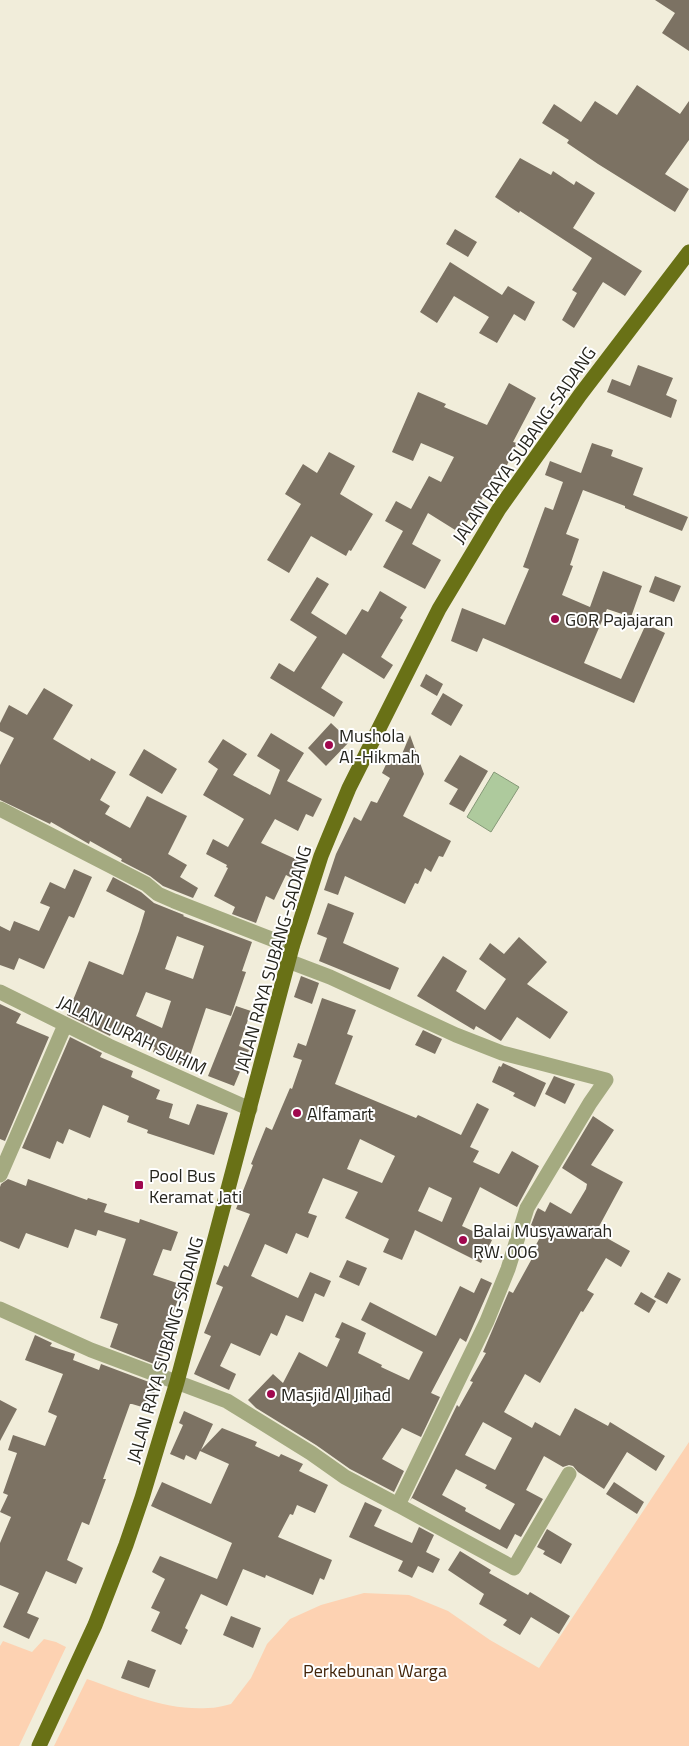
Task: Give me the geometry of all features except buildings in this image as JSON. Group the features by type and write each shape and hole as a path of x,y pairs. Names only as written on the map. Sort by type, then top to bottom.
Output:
{"main road":[{"name":"JALAN RAYA SUBANG-SADANG","path":"39,1746 95,1625 126,1545 177,1382 290,954 321,856 349,788 439,609 499,509 580,394 689,252"}],"street":[{"path":"0,809 146,884 158,894 290,954 330,978 456,1035 502,1053 606,1080 526,1208 508,1269 487,1320 398,1505"},
{"name":"JALAN LURAH SUHIM","path":"0,992 66,1026 250,1109"},
{"path":"0,1175 66,1026"},
{"path":"0,1309 90,1350 227,1402 345,1477 514,1568 569,1474"}],"green space":[{"name":"Perkebunan Warga","path":"689,1442 689,1746 54,1746 87,1679 146,1700 177,1707 211,1708 231,1704 251,1678 267,1644 290,1619 321,1605 364,1593 409,1595 448,1611 490,1640 539,1668"},
{"path":"44,1639 66,1647 19,1746 0,1746 0,1646 3,1641 32,1652"}],"shaded area":[{"path":"494,772 519,787 491,832 467,817"}],"place":[{"name":"GOR Pajajaran","path":"555,619"},
{"name":"Mushola Al-Hikmah","path":"329,745"},
{"name":"Alfamart","path":"297,1113"},
{"name":"Pool Bus Keramat Jati","path":"139,1185"},
{"name":"Balai Musyawarah RW. 006","path":"463,1240"},
{"name":"Masjid Al Jihad","path":"271,1394"}]}
